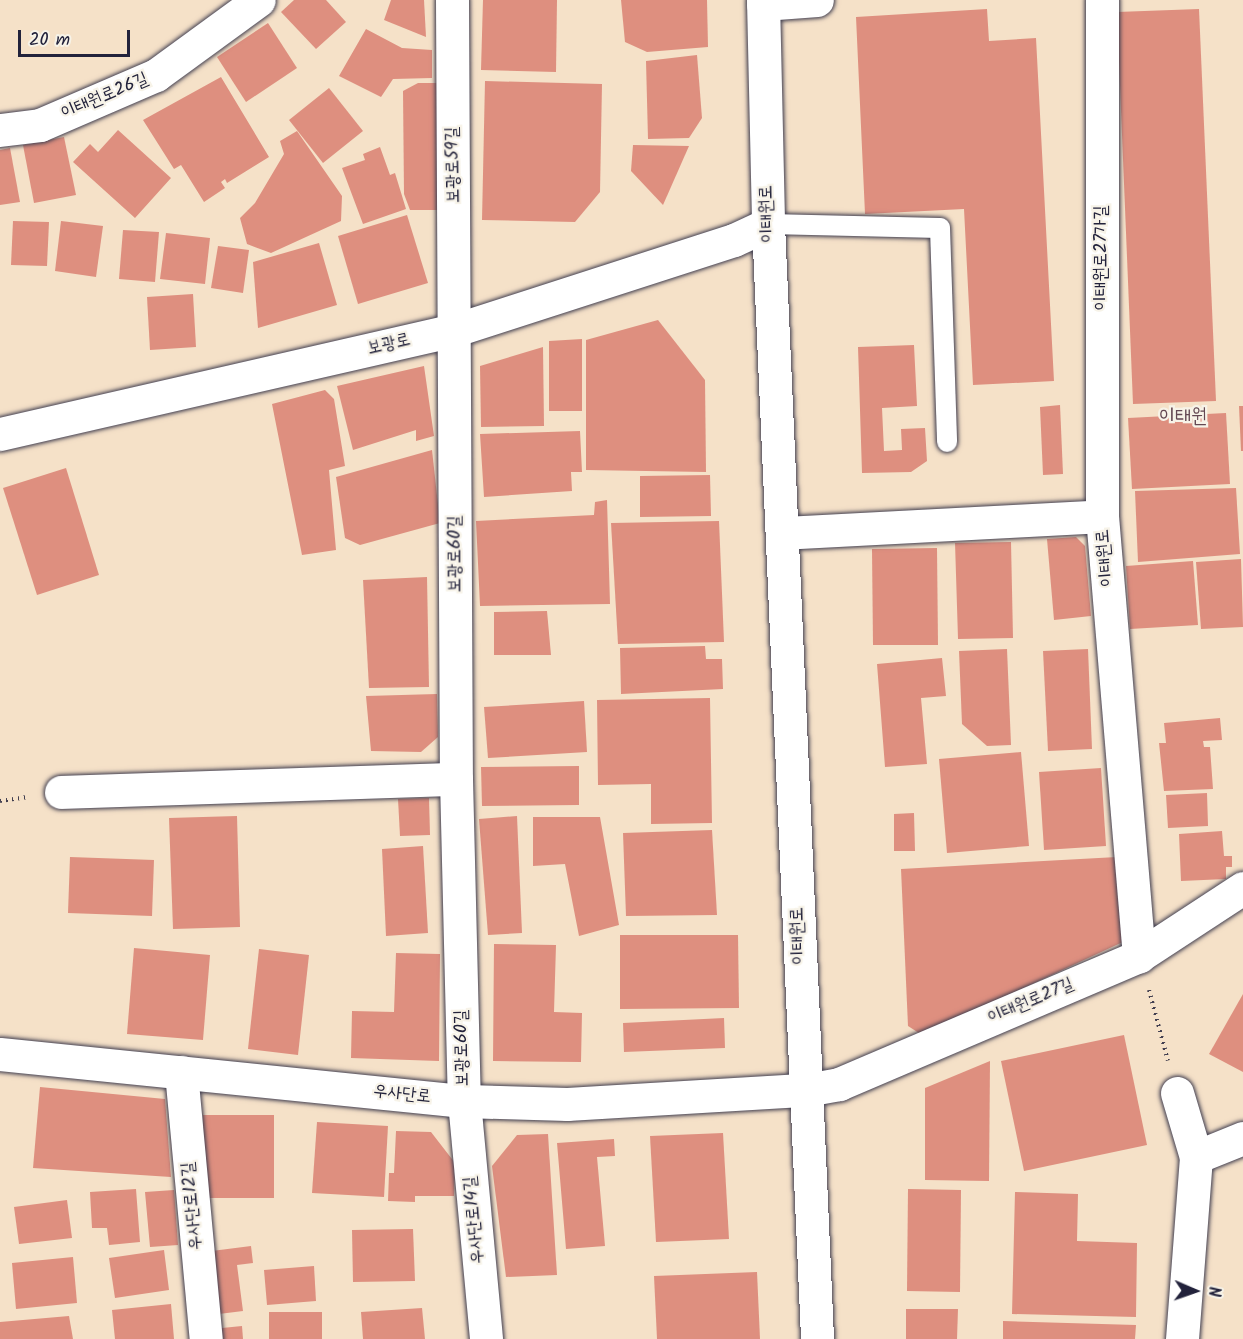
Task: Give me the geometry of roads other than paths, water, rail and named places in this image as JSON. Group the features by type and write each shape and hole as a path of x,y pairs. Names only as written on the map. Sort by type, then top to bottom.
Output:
{"street":[{"name":"이태원로26길","path":"0,130 40,125 156,75 259,0"},
{"name":"보광로59길","path":"452,0 455,330"},
{"name":"이태원로","path":"817,0 763,2 768,224 817,1339"},
{"name":"이태원로27가길","path":"1102,0 1102,516"},
{"name":"보광로","path":"0,434 455,330 734,240 768,224"},
{"name":"보광로60길","path":"455,330 456,779 464,1101"},
{"name":"이태원로","path":"782,533 1102,516 1140,956"},
{"path":"61,792 456,779"},
{"name":"이태원로27길","path":"806,1090 839,1084 1140,956 1243,888"},
{"name":"우사단로","path":"0,1054 464,1101 567,1104 806,1090"},
{"name":"우사단로12길","path":"181,1072 206,1339"},
{"path":"1177,1093 1196,1157 1182,1339"},
{"name":"우사단로14길","path":"464,1101 486,1339"},
{"path":"1196,1157 1243,1138"}],"lane":[{"path":"768,224 940,228 947,442"}],"district":[{"name":"이태원","path":"1183,417"}]}
